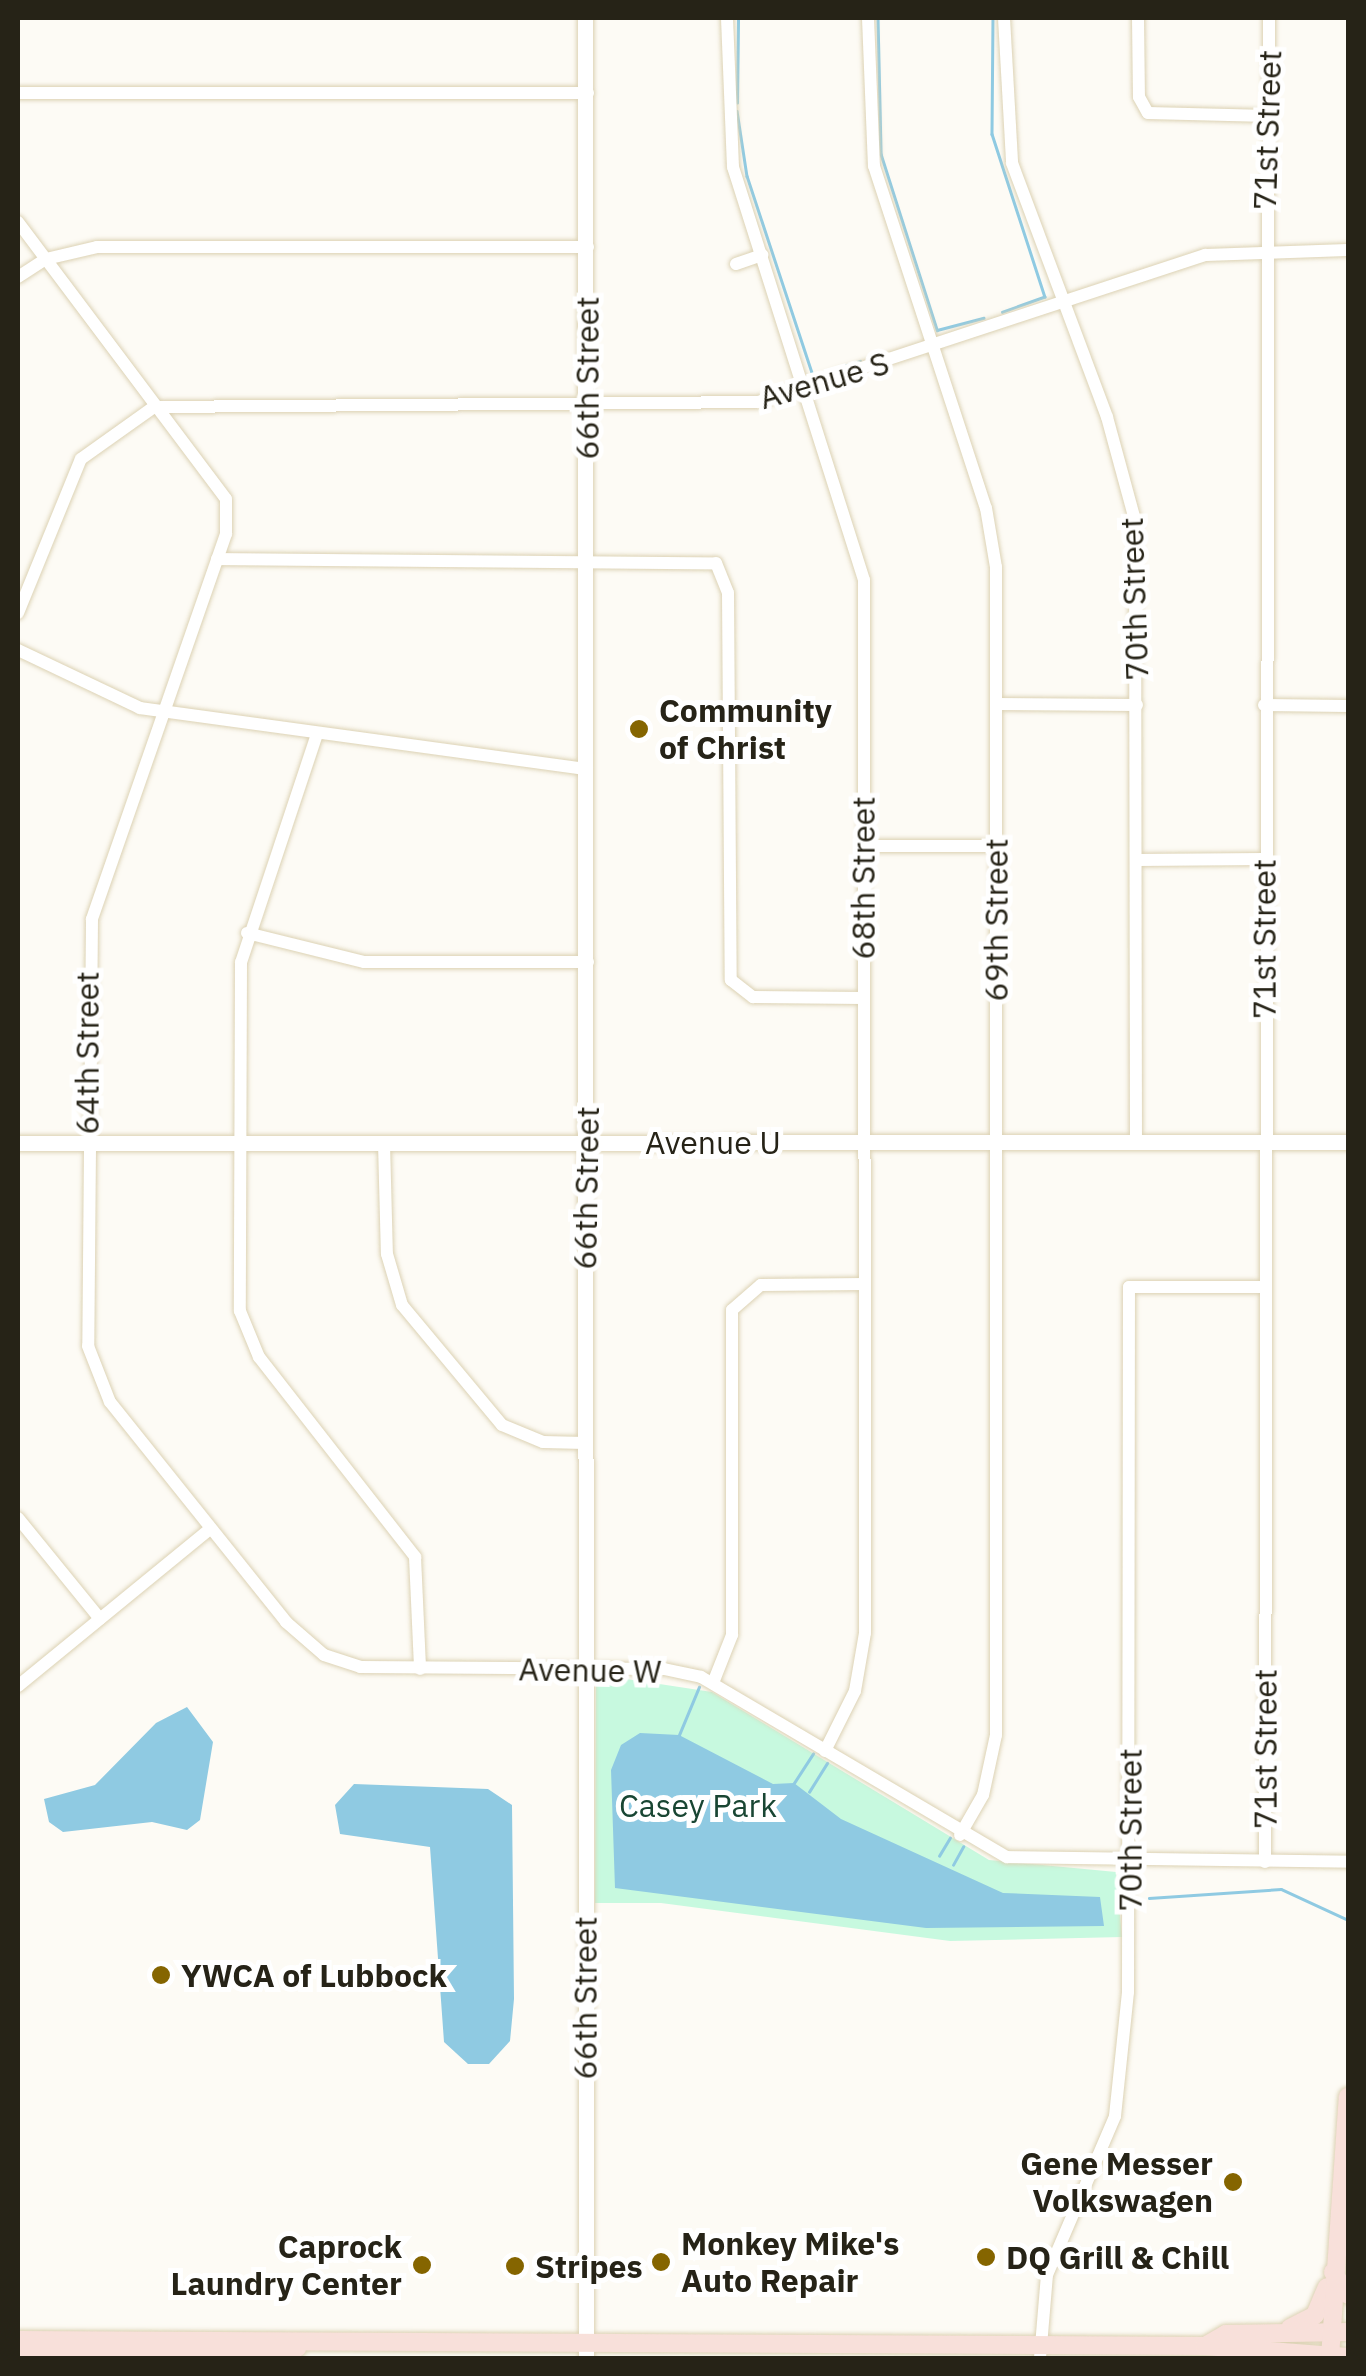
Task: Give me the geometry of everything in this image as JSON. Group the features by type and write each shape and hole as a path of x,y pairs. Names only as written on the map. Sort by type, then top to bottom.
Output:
{"main road":[{"path":"20,2350 1040,2352 1206,2346 1231,2356 1336,2357 1339,2332 1332,2272 1348,2098"},
{"path":"1332,2272 1348,2295"},
{"path":"1274,2332 1314,2315 1332,2272"},
{"path":"1206,2346 1226,2334 1339,2332"}],"street":[{"name":"66th Street","path":"585,18 586,2353"},
{"name":"68th Street","path":"727,18 729,140 762,256 863,566 864,1651 825,1751"},
{"name":"69th Street","path":"868,18 874,166 993,536 996,1735 983,1795 960,1835"},
{"name":"70th Street","path":"1004,18 1008,146 1059,304 1108,418 1135,520 1136,1142"},
{"path":"1138,18 1138,97 1148,113 1269,116"},
{"name":"71st Street","path":"1265,1862 1264,250 1270,18"},
{"path":"18,93 588,93"},
{"name":"64th Street","path":"18,222 162,406 226,499 217,559 92,919 86,1143 94,1372 211,1528"},
{"path":"18,277 46,258 97,248 588,247"},
{"name":"Avenue S","path":"162,406 758,402 1205,255 1348,250"},
{"path":"736,264 762,256"},
{"path":"18,613 81,458 115,426 162,406"},
{"path":"217,559 698,558 722,568 728,958 740,992 863,998"},
{"path":"18,650 114,700 164,711 587,769"},
{"path":"996,704 1137,706"},
{"path":"1264,706 1348,706"},
{"path":"318,734 247,933 240,1143 247,1332 415,1557 420,1669"},
{"path":"864,846 996,846"},
{"path":"1136,860 1264,859"},
{"path":"247,933 364,962 588,962"},
{"path":"384,1142 388,1254 402,1305 502,1425 543,1442 585,1443"},
{"name":"Avenue U","path":"18,1143 1348,1142"},
{"path":"713,1683 732,1635 731,1320 744,1292 864,1284"},
{"name":"70th Street","path":"1040,2352 1046,2276 1115,2116 1130,1862 1128,1287 1264,1286"},
{"path":"18,1518 100,1619"},
{"path":"18,1686 211,1528"},
{"name":"Avenue W","path":"211,1528 306,1643 340,1663 420,1669 664,1669 713,1683 960,1835 1007,1857 1130,1862 1348,1862"}],"green space":[{"name":"Casey Park","path":"607,1676 712,1692 989,1860 1116,1872 1122,1937 950,1941 661,1903 595,1903 596,1686"}],"water":[{"path":"187,1707 213,1742 200,1820 187,1830 152,1822 63,1832 49,1822 44,1799 95,1785 156,1723"},
{"name":"Casey Park","path":"640,1733 679,1735 773,1784 794,1783 841,1819 1003,1893 1100,1897 1104,1926 926,1928 615,1888 611,1770 621,1745"},
{"path":"354,1784 488,1789 512,1805 514,1999 510,2041 489,2064 468,2064 444,2042 430,1847 340,1834 335,1805"}],"waterway":[{"path":"737,103 738,18"},
{"path":"878,18 881,154 937,330 983,318"},
{"path":"993,18 992,134 1045,297 1003,312"},
{"path":"737,111 747,176 813,375 860,361"},
{"path":"679,1735 699,1687"},
{"path":"794,1783 813,1754"},
{"path":"809,1792 827,1763"},
{"path":"939,1856 950,1838"},
{"path":"953,1865 963,1847"},
{"path":"1149,1898 1281,1889 1348,1920"}],"place":[{"name":"Community of Christ","path":"639,729"},
{"name":"YWCA of Lubbock","path":"161,1975"},
{"name":"Gene Messer Volkswagen","path":"1233,2182"},
{"name":"DQ Grill & Chill","path":"986,2257"},
{"name":"Monkey Mike's Auto Repair","path":"661,2262"},
{"name":"Caprock Laundry Center","path":"422,2265"},
{"name":"Stripes","path":"515,2266"}]}
